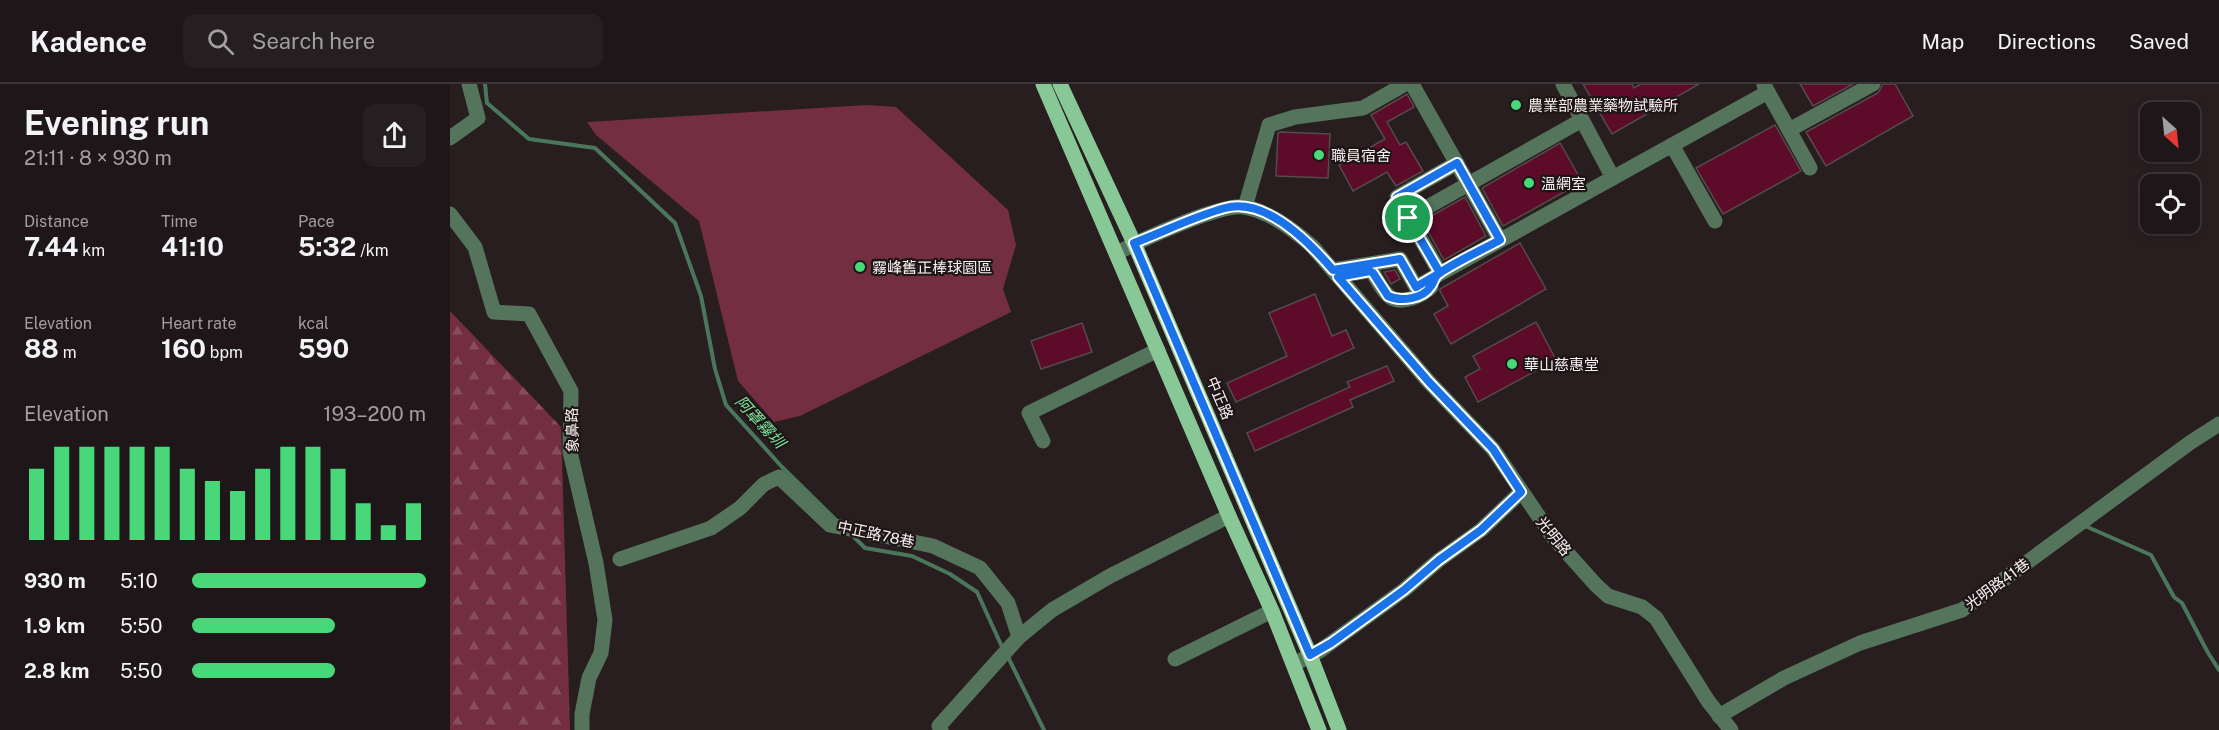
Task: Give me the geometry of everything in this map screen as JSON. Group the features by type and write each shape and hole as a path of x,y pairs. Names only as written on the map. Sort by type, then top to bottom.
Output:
{"main road":[{"path":"1043,84 1272,611 1319,730"},
{"name":"中正路","path":"1060,84 1134,243 1310,655 1339,730"}],"street":[{"path":"450,138 478,118 469,84"},
{"path":"1117,253 1134,243 1227,207 1245,207 1269,125 1295,117 1363,108 1405,84"},
{"path":"1412,84 1500,240"},
{"path":"1563,84 1613,178"},
{"path":"1789,130 1874,84"},
{"path":"1335,273 1400,259 1416,287 1672,145 1766,88 1810,168"},
{"path":"1408,218 1582,120"},
{"path":"1672,145 1715,221"},
{"path":"1438,275 1397,197 1457,163"},
{"name":"光明路","path":"1245,207 1264,213 1297,232 1312,246 1429,382 1493,449 1552,536 1596,585 1608,596 1642,607 1656,618 1708,701 1731,730"},
{"name":"象鼻路","path":"450,214 475,247 494,312 529,314 571,391 570,452 596,562 605,620 601,653 589,678 582,714 582,730"},
{"path":"1335,273 1370,271 1388,296 1400,299 1416,297 1423,293 1430,288 1438,275"},
{"path":"1043,441 1029,412 1158,350"},
{"name":"光明路41巷","path":"1719,716 1784,678 1860,643 1962,610 2191,442 2219,424"},
{"name":"中正路78巷","path":"620,559 711,528 740,508 764,484 779,477 830,525 933,546 980,568 1008,603 1019,637"},
{"path":"1294,664 1331,643 1404,590 1439,560 1481,530 1521,492"},
{"path":"941,730 939,726 1019,637 1052,610 1110,576 1229,516"},
{"path":"1175,659 1272,611"}],"green space":[{"name":"霧峰舊正棒球園區","path":"867,105 896,107 1008,210 1016,245 1003,289 1011,312 800,416 774,422 738,381 699,221 596,135 587,122"},
{"path":"450,311 561,427 570,730 450,730"}],"building":[{"path":"1583,84 1632,84 1634,88 1641,84 1699,84 1612,134"},
{"path":"1800,84 1853,84 1813,106"},
{"path":"1883,84 1895,84 1913,116 1826,166 1806,132 1878,93"},
{"path":"1407,94 1414,107 1387,122 1400,145 1406,142 1423,171 1396,186 1387,172 1353,191 1339,165 1385,139 1371,115"},
{"path":"1775,125 1801,171 1723,214 1696,168"},
{"name":"職員宿舍","path":"1278,133 1330,134 1328,178 1276,176"},
{"name":"溫網室","path":"1560,143 1582,182 1503,226 1482,188"},
{"path":"1465,197 1486,236 1444,260 1422,221"},
{"path":"1520,243 1546,289 1451,344 1434,314 1448,306 1440,289"},
{"path":"1395,270 1400,279 1391,284 1384,272"},
{"path":"1315,294 1332,336 1346,330 1354,348 1236,402 1227,383 1287,356 1269,313"},
{"name":"華山慈惠堂","path":"1536,322 1556,360 1478,402 1465,377 1480,369 1473,356"},
{"path":"1082,323 1092,352 1041,369 1031,341"},
{"path":"1387,366 1394,381 1350,400 1353,407 1255,451 1247,433 1350,387 1347,382"}],"waterway":[{"name":"阿罩霧圳","path":"485,84 487,103 529,139 595,148 675,223 701,296 715,369 726,405 782,467 838,522"},
{"path":"2083,525 2151,555 2174,597 2182,603 2219,670"},
{"name":"阿罩霧圳","path":"852,535 865,548 912,556 950,574 977,592 1003,649"},
{"name":"阿罩霧圳","path":"1007,655 1044,730"}],"place":[{"name":"農業部農業藥物試驗所","path":"1516,105"},
{"name":"職員宿舍","path":"1319,155"},
{"name":"溫網室","path":"1529,183"},
{"name":"霧峰舊正棒球園區","path":"860,267"},
{"name":"華山慈惠堂","path":"1512,364"}],"route":[{"path":"1457,163 1500,240 1436,276 1430,288 1408,299 1388,296 1370,271 1338,277 1429,382 1493,449 1521,492 1481,530 1439,560 1404,590 1321,650 1310,655 1134,243 1227,207 1245,207 1264,213 1297,232 1333,270 1400,259 1416,287 1440,273 1408,218 1397,197 1457,163"}]}
